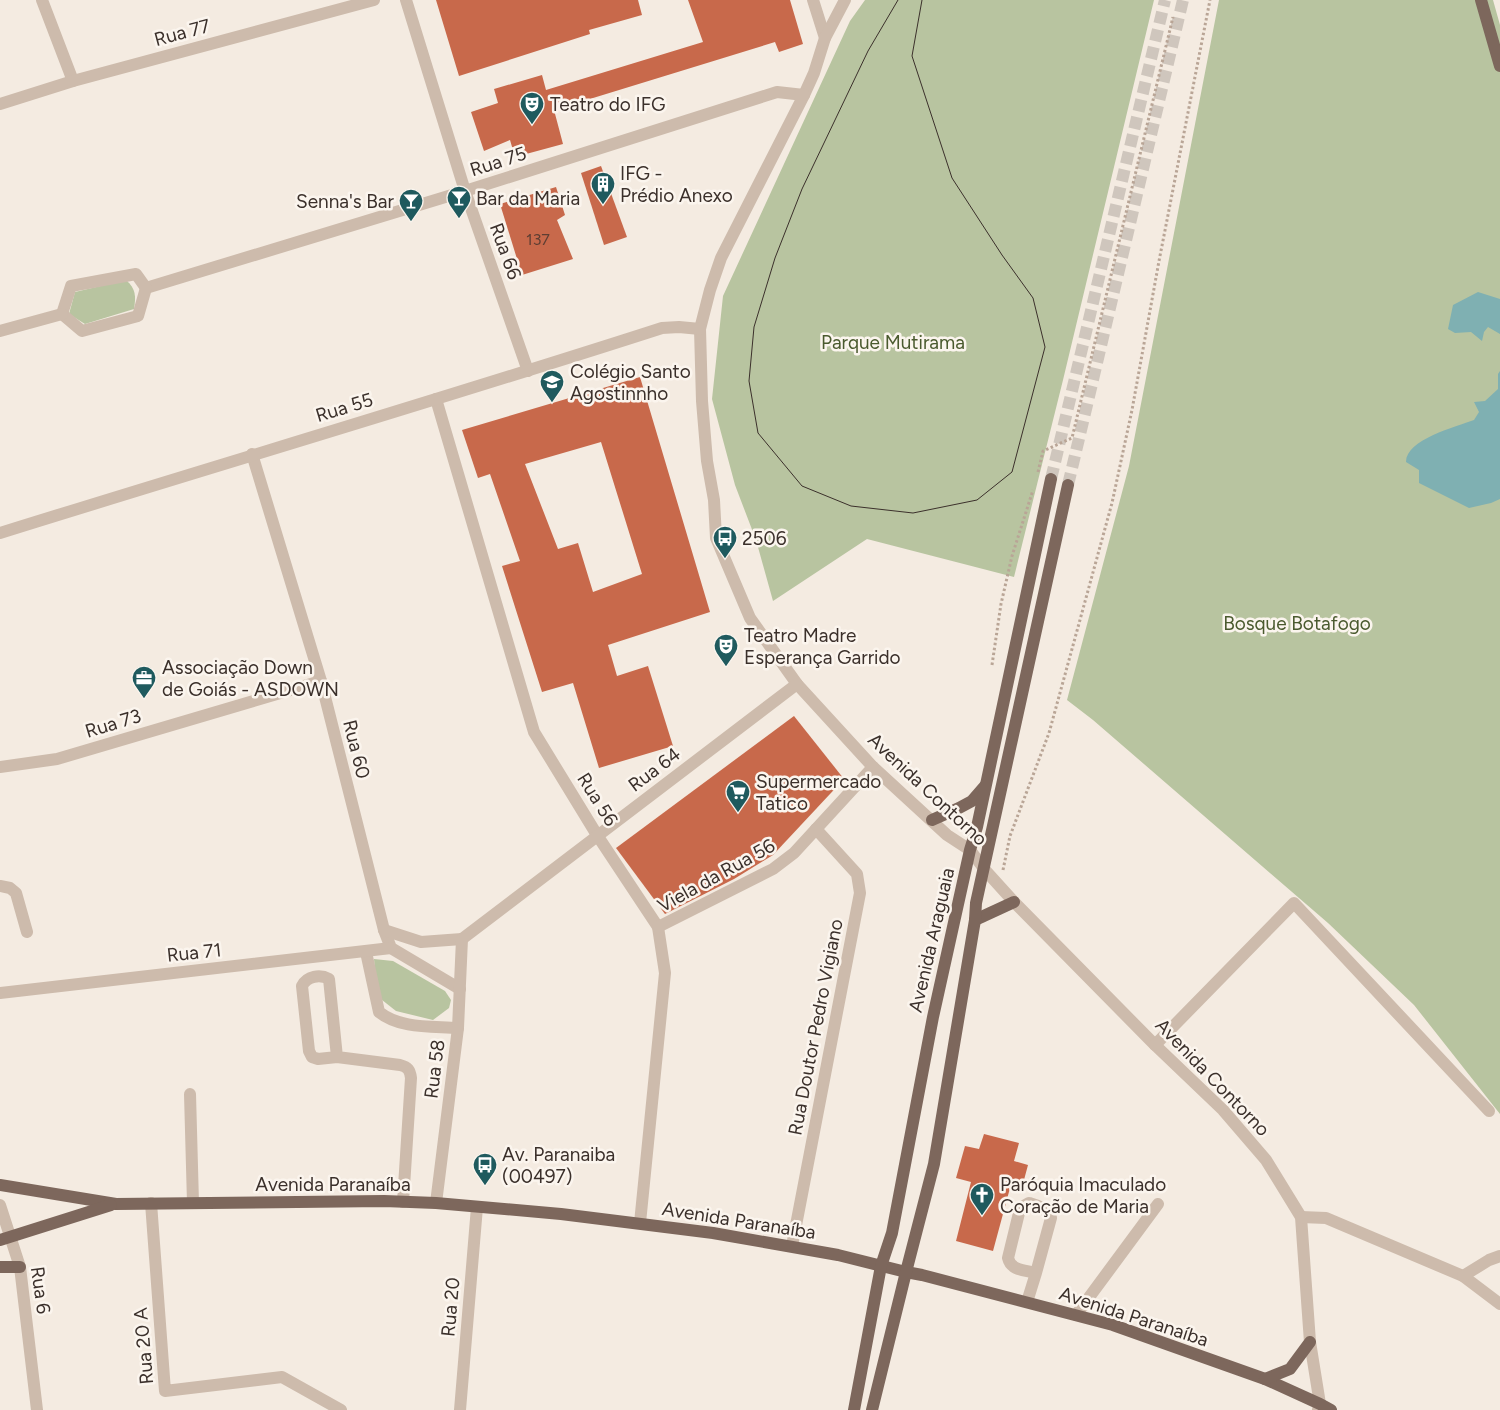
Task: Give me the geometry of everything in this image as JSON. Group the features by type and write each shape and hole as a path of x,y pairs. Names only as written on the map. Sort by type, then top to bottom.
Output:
{"main road":[{"path":"1481,0 1500,66"},
{"name":"Avenida Araguaia","path":"854,1410 881,1266 892,1233 933,1017 970,850 977,827 1051,479"},
{"name":"Avenida Araguaia","path":"872,1410 934,1164 975,920 976,903 1068,485"},
{"path":"932,820 960,808 972,800 985,786"},
{"path":"975,920 1014,902"},
{"name":"Avenida Paranaíba","path":"0,1185 116,1204 436,1203 640,1223 792,1246 922,1274 1113,1325 1265,1379 1323,1408"},
{"name":"Avenida Paranaíba","path":"5,1238 116,1204"},
{"path":"0,1267 20,1267"},
{"path":"1265,1379 1290,1369 1310,1342"}],"street":[{"path":"42,0 73,81"},
{"name":"Rua 77","path":"0,104 73,81 374,0"},
{"name":"Rua 66","path":"406,0 465,191 528,371"},
{"path":"813,0 825,38"},
{"name":"Avenida Contorno","path":"845,0 825,38 814,73 804,95 721,258 700,329 702,400 707,461 714,500 716,538 750,618 798,684 873,767 948,835 970,850 984,870 1014,902 1155,1045 1224,1110 1266,1160 1301,1217 1310,1342 1323,1408"},
{"name":"Rua 75","path":"146,288 465,191 776,92 804,95"},
{"path":"136,274 146,288 138,316 82,331 62,314 71,286 136,274"},
{"path":"0,331 62,314"},
{"name":"Rua 55","path":"0,533 662,328 700,329"},
{"name":"Rua 56","path":"436,399 534,732 597,835 658,927 665,973 640,1223"},
{"name":"Rua 60","path":"252,454 321,681 384,930 392,948"},
{"name":"Rua 73","path":"0,767 57,759 321,681"},
{"name":"Rua 64","path":"462,940 597,835 798,684"},
{"name":"Viela da Rua 56","path":"658,927 773,869 794,852 816,830 873,767"},
{"name":"Rua Doutor Pedro Vigiano","path":"792,1246 860,893 856,874 816,830"},
{"path":"0,886 10,888 16,892 27,932"},
{"path":"1155,1045 1294,903 1489,1111"},
{"path":"384,930 421,942 462,940"},
{"name":"Rua 58","path":"436,1203 458,1028 462,940"},
{"path":"392,948 460,989"},
{"name":"Rua 71","path":"0,993 392,948"},
{"path":"366,952 380,1012 387,1018 398,1023 458,1028"},
{"path":"337,1057 329,979 323,976 309,978 305,980 302,986 309,1051 312,1057 318,1059 337,1057 400,1065 406,1066 410,1070 404,1202"},
{"path":"190,1094 193,1203"},
{"name":"Rua 20 A","path":"151,1204 164,1391 282,1377 341,1410"},
{"path":"1027,1302 1036,1273 1051,1218 1042,1207 1029,1204 1022,1207 1019,1213 1008,1258 1009,1264 1014,1268 1036,1273"},
{"path":"1076,1315 1158,1204"},
{"name":"Rua 6","path":"0,1205 5,1238 20,1267 36,1410"},
{"name":"Rua 20","path":"460,1410 477,1208"},
{"path":"1301,1217 1326,1218 1463,1276 1500,1304"},
{"path":"1463,1276 1500,1256"}],"path":[{"path":"999,886 1010,836 1049,733 1112,503 1132,410 1158,260 1210,0"},
{"path":"1037,474 1043,451 1072,438 1173,17"},
{"path":"992,664 1001,604 1012,556 1035,482"}],"green space":[{"name":"Parque Mutirama","path":"865,0 1154,0 1014,577 867,539 773,601 756,540 735,485 712,399 723,296 850,21"},
{"name":"Bosque Botafogo","path":"1219,0 1493,0 1500,25 1500,1114 1414,1005 1328,923 1093,720 1067,700 1129,466"},
{"path":"126,280 132,286 134,293 134,309 85,324 69,314 75,292"},
{"path":"374,959 393,961 445,991 451,1000 449,1008 433,1020 396,1011 377,996"}],"water":[{"path":"1478,292 1500,299 1500,334 1488,327 1484,332 1482,341 1471,332 1455,333 1448,329 1453,305"},
{"path":"1500,371 1500,499 1469,508 1419,483 1419,470 1406,462 1408,454 1423,440 1474,420 1479,412 1474,402 1485,401 1498,389 1498,374"}],"building":[{"path":"436,0 638,0 642,15 589,30 590,34 459,76"},
{"path":"688,0 790,0 803,44 779,52 775,42 554,110 563,144 515,157 510,140 484,151 471,112 498,103 494,89 542,75 546,90 703,42"},
{"name":"IFG - Prédio Anexo","path":"601,166 627,237 604,245 581,173"},
{"path":"556,187 565,215 557,220 573,259 522,275 500,204"},
{"path":"640,377 710,612 608,645 617,676 648,666 673,746 599,768 573,683 542,692 502,566 520,561 490,474 478,478 462,430","holes":["601,442 642,574 593,592 578,543 558,549 525,464"]},
{"name":"Supermercado Tatico","path":"794,716 844,779 773,855 734,879 665,914 616,848"},
{"name":"Paróquia Imaculado Coração de Maria","path":"984,1134 1019,1143 1014,1161 1028,1165 1021,1191 1010,1188 993,1251 956,1241 971,1182 956,1178 965,1146 979,1149"}],"tunnel":[{"path":"1051,479 1165,0"},
{"path":"1068,485 1183,0"}],"tram line":[{"path":"898,0 868,51 802,189 775,258 754,327 749,381 758,433 802,486 851,506 913,513 977,500 1012,472 1045,347 1033,298 1002,255 952,178 912,56 922,0"}],"place":[{"name":"Teatro do IFG","path":"532,125"},
{"name":"IFG - Prédio Anexo","path":"603,205"},
{"name":"Bar da Maria","path":"459,219"},
{"name":"Senna's Bar","path":"411,222"},
{"name":"Colégio Santo Agostinnho","path":"552,403"},
{"name":"2506","path":"725,559"},
{"name":"Teatro Madre Esperança Garrido","path":"726,667"},
{"name":"Associação Down de Goiás - ASDOWN","path":"144,699"},
{"name":"Supermercado Tatico","path":"738,813"},
{"name":"Av. Paranaiba (00497)","path":"485,1186"},
{"name":"Paróquia Imaculado Coração de Maria","path":"982,1216"}]}
